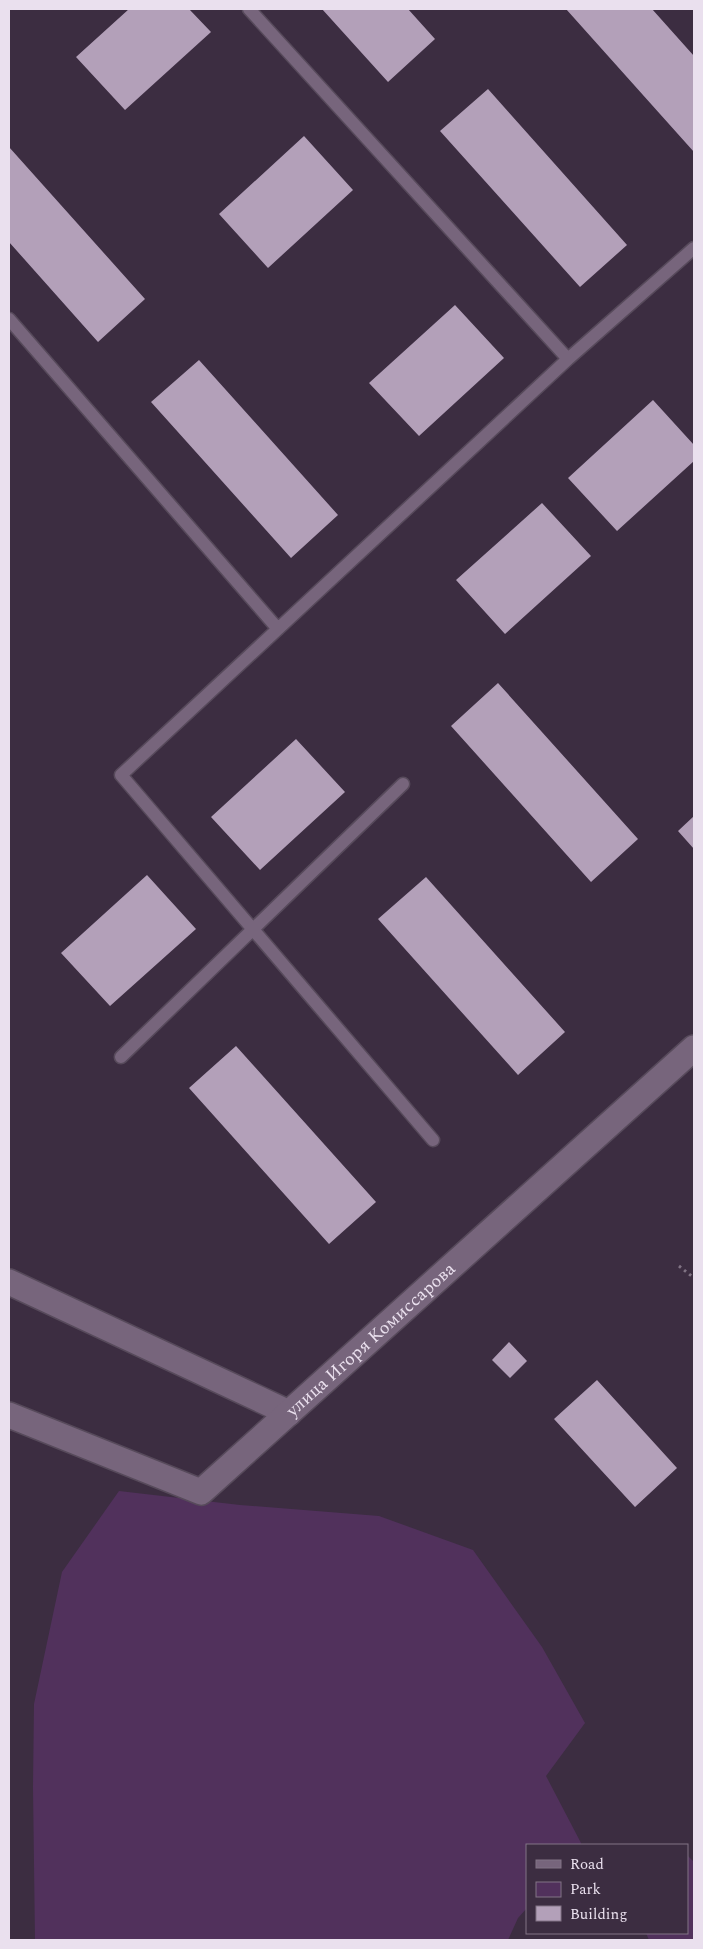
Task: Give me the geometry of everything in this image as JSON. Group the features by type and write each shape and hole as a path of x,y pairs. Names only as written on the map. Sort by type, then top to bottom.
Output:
{"street":[{"name":"улица Игоря Комиссарова","path":"9,1415 201,1492 694,1048"},
{"path":"9,1282 289,1413"}],"lane":[{"path":"249,9 568,359"},
{"path":"433,1140 121,775 568,359 694,248"},
{"path":"9,319 278,629"},
{"path":"121,1057 403,784"}],"path":[{"path":"679,1266 694,1278"}],"green space":[{"path":"119,1491 240,1505 379,1516 473,1550 542,1647 585,1723 546,1776 580,1844 526,1844 526,1909 518,1918 508,1940 35,1940 34,1704 62,1572"},
{"path":"688,1856 694,1862 694,1940 649,1940 646,1934 688,1934"}],"building":[{"path":"129,9 189,9 211,32 125,110 76,57"},
{"path":"322,9 408,9 435,39 388,82"},
{"path":"566,9 652,9 694,56 694,152"},
{"path":"488,89 627,245 580,287 440,131"},
{"path":"304,136 353,190 268,268 219,214"},
{"path":"9,147 145,299 98,342 9,242"},
{"path":"455,305 504,358 419,436 369,383"},
{"path":"199,360 338,515 291,558 151,402"},
{"path":"653,400 694,445 694,461 617,531 568,478"},
{"path":"542,503 591,556 505,634 456,580"},
{"path":"498,683 638,839 591,882 451,726"},
{"path":"296,739 345,792 260,870 211,817"},
{"path":"694,816 694,849 678,831"},
{"path":"147,875 196,929 110,1006 61,953"},
{"path":"426,877 565,1032 518,1075 378,919"},
{"path":"236,1046 376,1202 329,1244 189,1088"},
{"path":"509,1342 527,1361 510,1378 492,1360"},
{"path":"597,1380 677,1468 635,1507 554,1419"}]}
